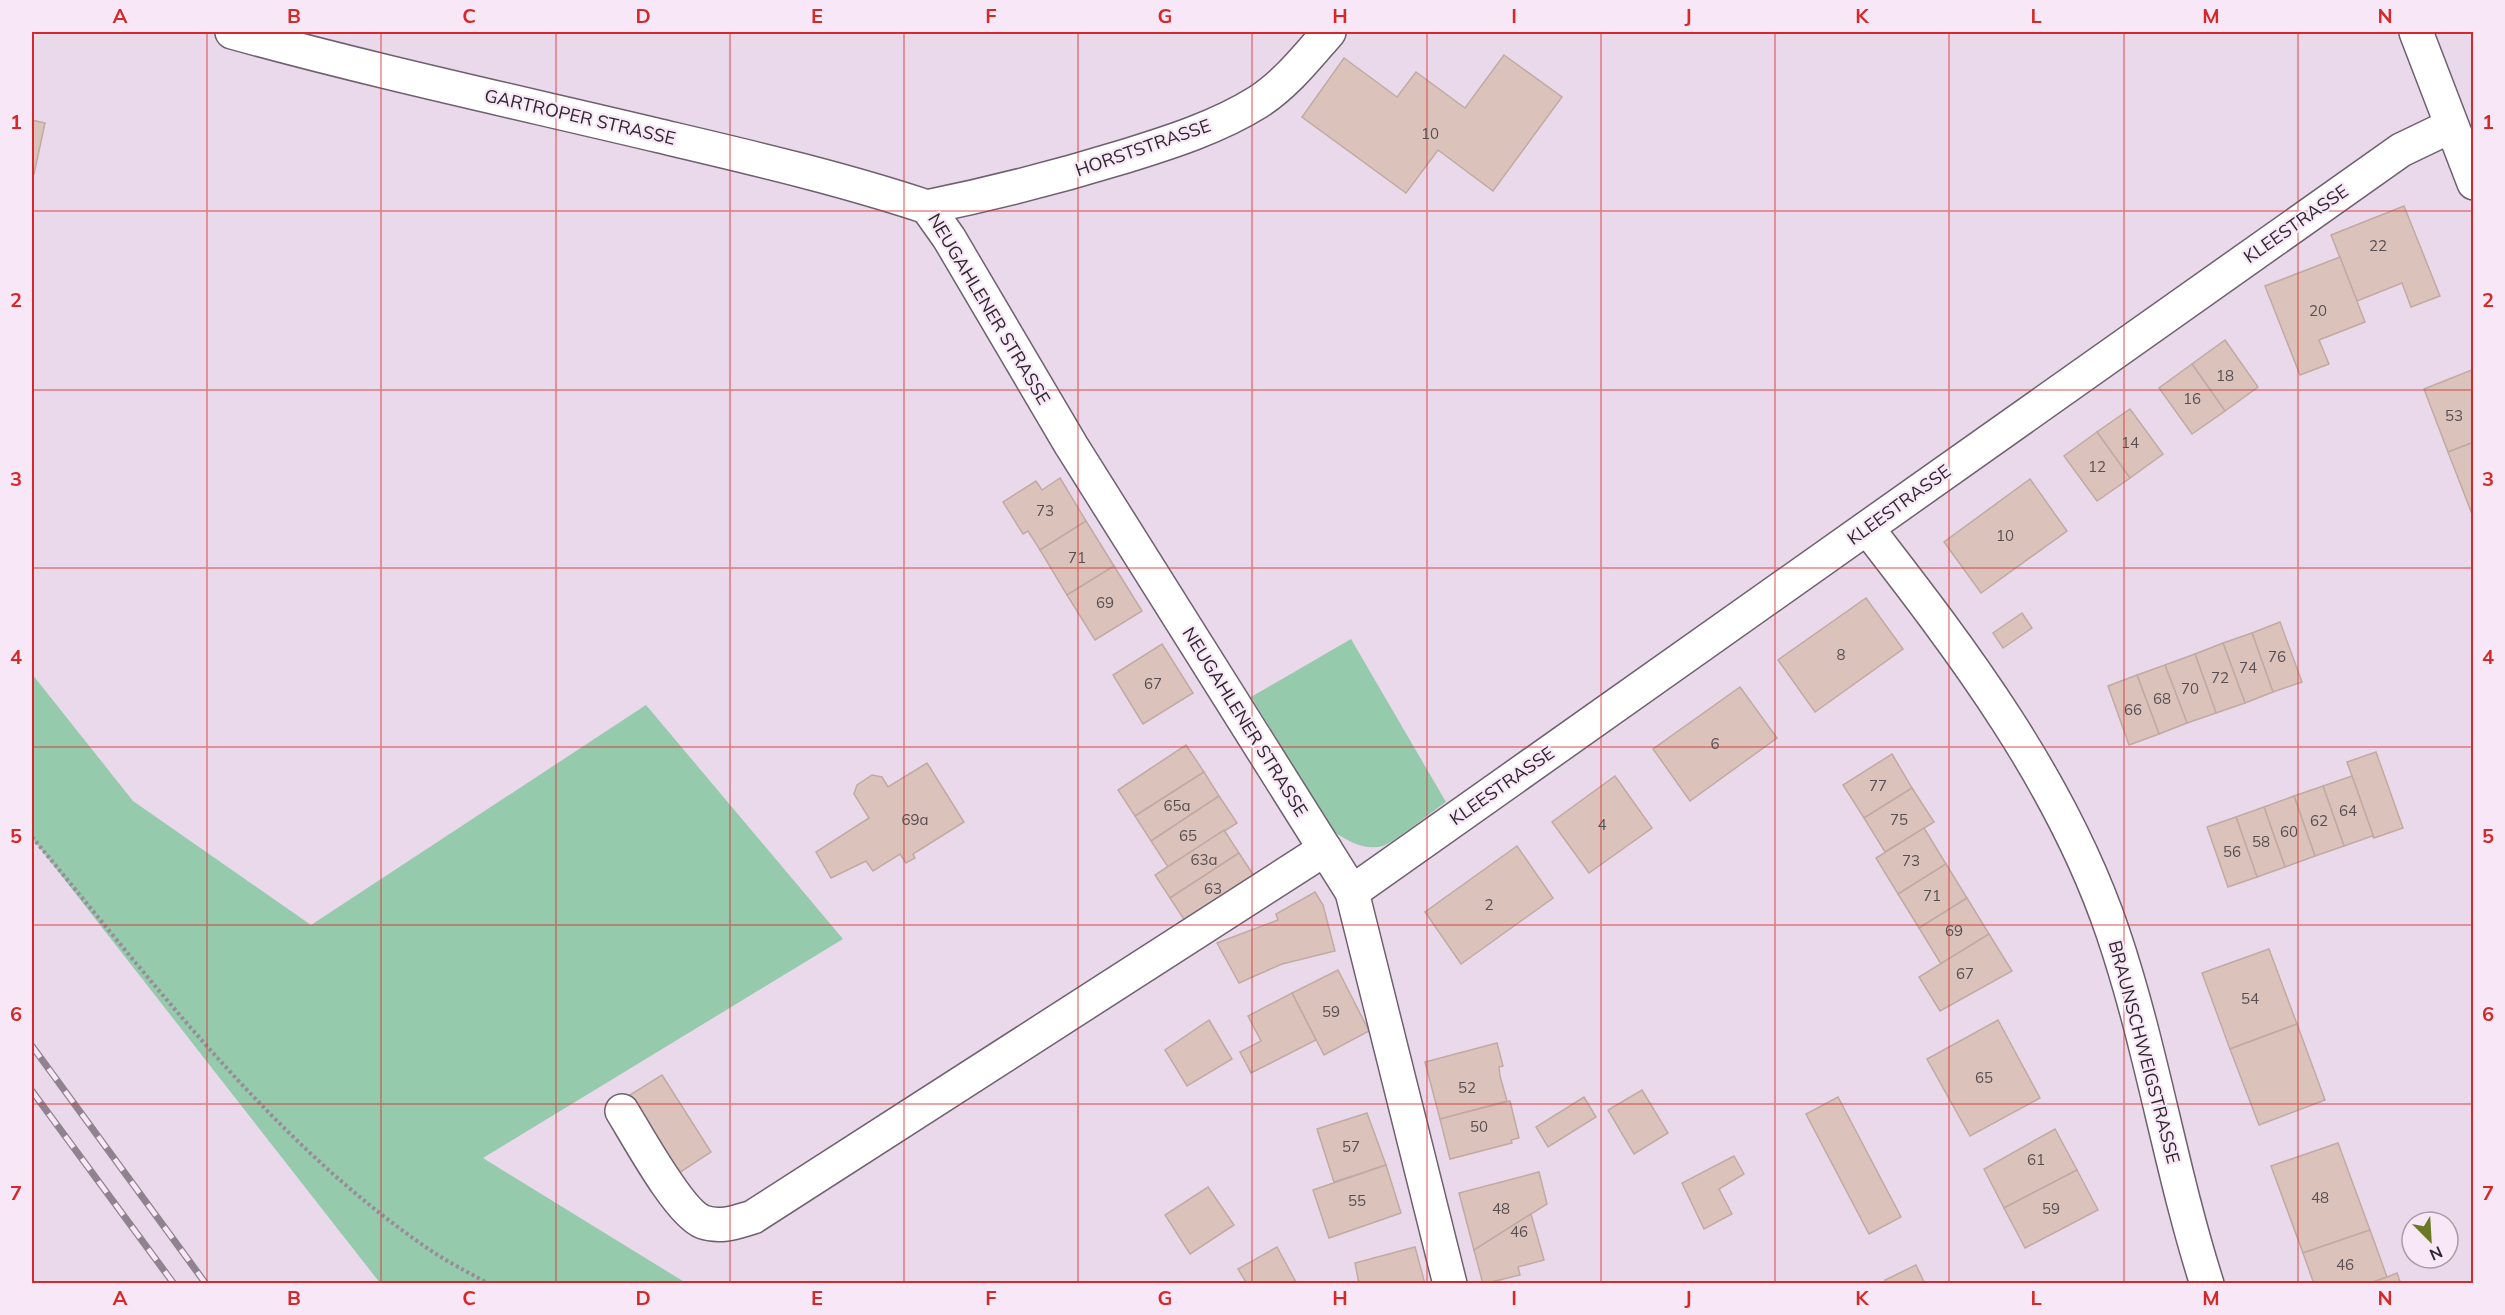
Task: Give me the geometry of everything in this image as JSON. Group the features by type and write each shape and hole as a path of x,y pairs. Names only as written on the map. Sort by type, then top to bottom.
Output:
{"street":[{"name":"GARTROPER STRASSE","path":"232,32 487,96 759,159 927,207"},
{"name":"HORSTSTRASSE","path":"927,207 1083,170 1167,143 1220,122 1258,102 1277,88 1329,32"},
{"path":"2416,32 2474,183"},
{"name":"KLEESTRASSE","path":"1352,892 2402,150 2451,126"},
{"name":"NEUGAHLENER STRASSE","path":"927,207 949,238 1071,446 1352,892 1450,1284"},
{"name":"BRAUNSCHWEIGSTRASSE","path":"1867,528 1924,601 2034,761 2093,883 2130,986 2189,1227 2207,1284"},
{"path":"622,1111 678,1200 702,1221 725,1225 753,1217 1325,849"}],"path":[{"path":"32,837 187,1022 292,1137 365,1201 434,1252 489,1284"}],"green space":[{"path":"1351,639 1446,802 1395,839 1376,847 1357,844 1334,832 1251,697"},
{"path":"32,674 133,801 311,925 646,705 843,939 483,1158 686,1283 380,1283 32,838"}],"building":[{"path":"1504,55 1562,97 1493,191 1438,150 1406,193 1302,117 1344,58 1397,97 1416,72 1465,108"},
{"path":"32,120 45,123 34,174 32,174"},
{"path":"2404,206 2440,296 2411,307 2402,283 2357,301 2331,235"},
{"path":"2340,257 2365,322 2319,340 2329,364 2300,375 2265,286"},
{"path":"2225,340 2258,387 2225,411 2192,364"},
{"path":"2192,364 2225,411 2192,434 2159,388"},
{"path":"2474,369 2474,442 2448,452 2424,389"},
{"path":"2130,409 2163,454 2130,478 2097,432"},
{"path":"2097,432 2130,478 2097,501 2064,456"},
{"path":"2474,442 2474,513 2472,514 2448,452"},
{"path":"1060,478 1086,521 1040,550 1028,531 1023,534 1003,502 1036,481 1042,490"},
{"path":"2030,479 2067,531 1981,593 1944,542"},
{"path":"1086,521 1114,566 1067,595 1040,550"},
{"path":"1114,566 1142,611 1095,640 1067,595"},
{"path":"1866,598 1903,649 1815,712 1778,660"},
{"path":"2022,613 2032,628 2003,648 1993,633"},
{"path":"2280,622 2302,682 2273,692 2252,633"},
{"path":"2252,633 2273,692 2245,703 2223,643"},
{"path":"2223,643 2245,703 2216,713 2195,654"},
{"path":"1162,644 1193,693 1143,724 1113,675"},
{"path":"2195,654 2216,713 2187,723 2165,665"},
{"path":"2165,665 2187,723 2159,734 2137,675"},
{"path":"2137,675 2159,734 2129,745 2108,686"},
{"path":"1740,687 1777,738 1690,801 1653,749"},
{"path":"1186,745 1204,772 1135,816 1118,790"},
{"path":"2376,752 2403,828 2374,838 2347,762"},
{"path":"1892,754 1912,788 1864,818 1843,785"},
{"path":"927,763 964,822 913,854 915,858 906,863 900,854 873,871 866,861 831,878 816,852 869,818 854,794 857,785 872,775 882,777 888,787"},
{"path":"1204,772 1219,796 1151,841 1135,816"},
{"path":"1615,776 1652,828 1589,873 1552,822"},
{"path":"2352,776 2374,838 2372,836 2344,846 2323,786"},
{"path":"2323,786 2344,846 2315,856 2294,796"},
{"path":"1912,788 1934,822 1885,852 1864,818"},
{"path":"1219,796 1237,823 1168,867 1151,841"},
{"path":"2294,796 2315,856 2285,867 2264,807"},
{"path":"2264,807 2285,867 2257,877 2236,817"},
{"path":"2236,817 2257,877 2228,887 2207,827"},
{"path":"1924,828 1946,864 1898,894 1876,858"},
{"path":"1224,830 1239,853 1170,898 1155,875"},
{"path":"1517,846 1553,898 1461,964 1425,912"},
{"path":"1239,853 1256,879 1187,924 1170,898"},
{"path":"1946,864 1967,898 1919,928 1898,894"},
{"path":"1315,892 1323,905 1335,951 1282,964 1239,983 1217,943 1278,920 1276,914"},
{"path":"1967,898 1989,934 1941,964 1919,928"},
{"path":"1989,934 2012,971 1940,1011 1919,977"},
{"path":"2269,949 2297,1024 2230,1049 2202,973"},
{"path":"1338,970 1369,1031 1324,1055 1292,993"},
{"path":"1292,993 1316,1040 1251,1073 1240,1052 1261,1041 1248,1016"},
{"path":"1209,1020 1232,1059 1187,1086 1165,1050"},
{"path":"1998,1020 2040,1098 1970,1136 1927,1059"},
{"path":"2297,1024 2325,1100 2259,1125 2230,1049"},
{"path":"1497,1043 1503,1066 1499,1067 1500,1076 1507,1101 1440,1119 1425,1062"},
{"path":"662,1075 711,1152 679,1173 630,1095"},
{"path":"1642,1090 1668,1133 1634,1154 1608,1110"},
{"path":"1584,1097 1596,1117 1548,1147 1536,1127"},
{"path":"1838,1097 1901,1217 1869,1234 1806,1114"},
{"path":"1510,1101 1519,1138 1511,1140 1512,1143 1450,1159 1440,1119"},
{"path":"1367,1113 1386,1165 1334,1182 1317,1129"},
{"path":"2055,1129 2077,1170 2004,1208 1984,1169"},
{"path":"2338,1143 2370,1230 2303,1253 2271,1166"},
{"path":"1734,1156 1744,1174 1719,1189 1732,1214 1704,1229 1682,1183"},
{"path":"1386,1165 1401,1213 1329,1238 1313,1190"},
{"path":"2077,1170 2098,1210 2025,1248 2004,1208"},
{"path":"1539,1172 1547,1204 1474,1250 1459,1193"},
{"path":"1208,1187 1234,1225 1190,1254 1165,1215"},
{"path":"1531,1214 1544,1260 1518,1267 1520,1275 1483,1284 1474,1250"},
{"path":"2370,1230 2387,1277 2368,1284 2314,1284 2303,1253"},
{"path":"1277,1247 1297,1284 1247,1284 1238,1269"},
{"path":"1415,1247 1425,1284 1359,1284 1355,1263"},
{"path":"1916,1265 1925,1284 1887,1284 1885,1280"},
{"path":"2397,1273 2401,1284 2368,1284 2387,1277"}],"railway":[{"path":"32,1046 206,1284"},
{"path":"32,1091 174,1284"}]}
